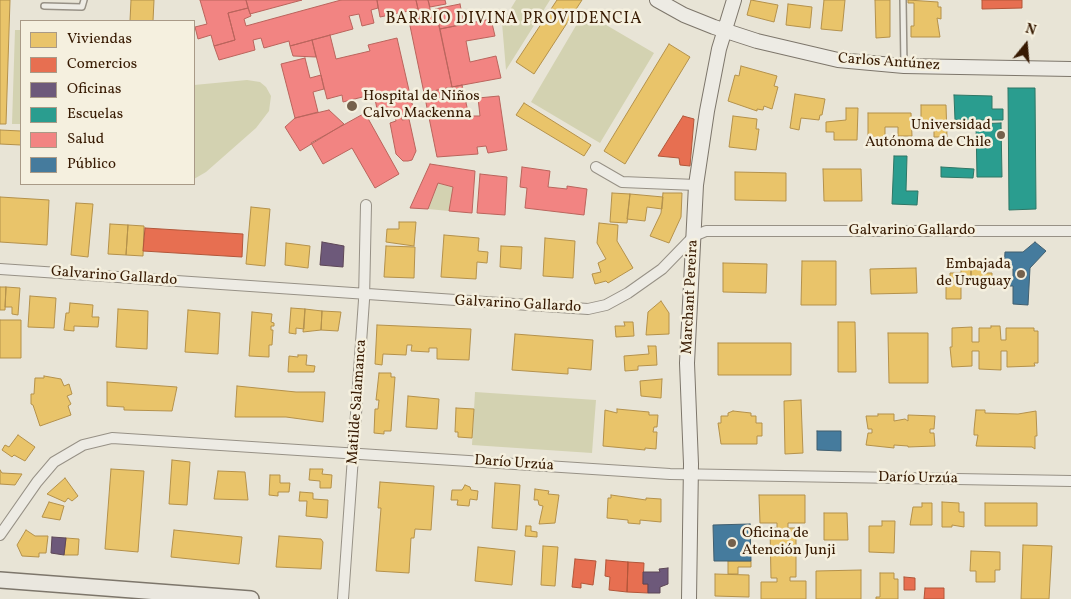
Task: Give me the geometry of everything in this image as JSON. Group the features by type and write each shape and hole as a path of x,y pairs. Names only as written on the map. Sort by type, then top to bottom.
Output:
{"main road":[{"path":"0,580 251,599"}],"street":[{"name":"Carlos Antúnez","path":"657,0 684,15 725,30 780,47 838,60 904,66 1071,69"},
{"name":"Marchant Pereira","path":"689,599 691,475 688,363 696,185 706,111 734,0"},
{"path":"596,167 622,182 696,185"},
{"name":"Matilde Salamanca","path":"343,599 365,294 366,205"},
{"name":"Galvarino Gallardo","path":"0,269 566,309 597,308 617,299 652,277 694,236 714,230 1071,231"},
{"name":"Darío Urzúa","path":"0,535 37,482 54,462 73,449 93,441 122,438 691,475 1071,481"}],"lane":[{"path":"44,6 82,7 84,0"},
{"path":"903,0 904,66"}],"green space":[{"path":"516,0 550,0 506,70 502,23"},
{"path":"584,12 654,53 600,143 531,102"},
{"path":"15,30 20,30 20,124 12,124"},
{"path":"247,80 260,82 266,87 271,96 269,111 256,128 206,172 195,178 195,85"},
{"path":"438,183 453,187 449,211 428,209"},
{"path":"475,392 596,400 592,453 472,445"}],"building: Viviendas":[{"path":"0,0 10,0 6,124 0,124"},
{"path":"131,0 154,0 153,20 130,20"},
{"path":"557,0 582,0 534,74 516,62"},
{"path":"751,0 778,5 774,22 747,15"},
{"path":"824,0 845,0 842,31 821,29"},
{"path":"875,0 890,0 890,37 876,38"},
{"path":"908,0 938,2 938,7 941,7 941,19 937,18 940,37 911,37 911,26 914,26 914,3 908,3"},
{"path":"788,4 812,7 810,28 786,25"},
{"path":"669,44 690,57 625,164 604,151"},
{"path":"741,66 777,76 774,86 778,87 772,109 764,106 763,110 757,109 757,111 728,101 735,75 739,76"},
{"path":"795,94 825,99 822,115 820,115 819,120 801,118 799,130 790,128"},
{"path":"524,103 591,145 584,156 516,115"},
{"path":"921,105 946,105 947,137 934,137 934,122 921,122"},
{"path":"846,108 858,108 857,140 834,140 834,132 826,132 826,122 846,120"},
{"path":"868,113 911,113 912,136 898,136 898,127 885,127 885,144 868,144"},
{"path":"733,116 757,119 756,129 759,129 756,150 729,147"},
{"path":"0,130 20,131 20,145 0,144"},
{"path":"823,169 861,169 862,201 824,201"},
{"path":"735,172 786,173 786,201 735,200"},
{"path":"612,193 630,194 627,223 610,222"},
{"path":"663,193 682,193 681,217 669,243 650,236 661,213"},
{"path":"630,194 663,197 662,209 647,207 645,221 627,219"},
{"path":"0,197 49,200 47,245 0,242"},
{"path":"76,203 93,204 88,257 71,255"},
{"path":"251,207 270,209 265,266 246,264"},
{"path":"399,222 416,222 414,246 386,242 387,229 399,229"},
{"path":"599,223 618,225 617,241 633,268 608,283 606,281 595,284 592,274 601,272 598,263 606,259 597,243"},
{"path":"110,224 128,225 126,255 108,254"},
{"path":"128,225 144,226 143,256 126,255"},
{"path":"444,235 479,238 478,251 488,252 487,263 477,262 476,279 441,277"},
{"path":"545,238 575,241 573,278 543,276"},
{"path":"286,243 310,246 308,268 285,265"},
{"path":"386,246 415,247 414,278 384,277"},
{"path":"501,246 522,247 521,269 500,267"},
{"path":"802,261 836,261 836,305 801,305"},
{"path":"723,263 767,264 766,293 723,292"},
{"path":"916,268 917,293 871,294 870,269"},
{"path":"961,268 971,268 971,284 958,284 958,286 961,286 961,299 946,299 946,287 950,287 950,273 961,273"},
{"path":"971,268 982,268 982,273 992,273 992,287 971,284"},
{"path":"0,287 6,287 5,310 0,310"},
{"path":"6,287 20,288 18,315 12,314 12,307 5,307"},
{"path":"30,296 56,298 54,328 28,327"},
{"path":"661,301 669,313 669,334 646,335 648,312"},
{"path":"70,303 93,305 92,317 99,317 98,327 74,326 74,331 64,330 66,313 69,313"},
{"path":"291,308 305,309 304,329 296,328 296,334 289,333"},
{"path":"118,309 148,311 147,349 116,347"},
{"path":"305,309 322,311 321,330 303,332"},
{"path":"188,310 220,313 218,354 185,352"},
{"path":"322,311 341,312 338,331 321,330"},
{"path":"252,312 272,314 271,322 274,323 274,326 271,326 271,330 273,330 272,345 269,345 269,357 249,356"},
{"path":"0,320 21,320 21,358 0,358"},
{"path":"624,322 633,322 634,336 616,337 615,326 625,326"},
{"path":"838,322 855,322 856,372 838,372"},
{"path":"377,325 471,329 469,360 437,359 437,348 429,348 429,352 411,351 412,345 407,345 406,355 383,354 382,365 375,364"},
{"path":"991,326 1000,326 1001,340 1006,340 1006,328 1034,328 1034,331 1038,331 1038,363 1034,363 1035,366 1007,367 1007,351 1001,351 1001,370 979,369 979,351 972,351 972,366 952,367 950,347 952,347 952,328 972,327 972,342 979,342 979,328 991,328"},
{"path":"888,333 928,333 928,383 889,383"},
{"path":"515,334 593,340 591,370 568,368 568,374 512,370"},
{"path":"718,343 791,343 791,375 718,375"},
{"path":"648,346 656,346 657,365 638,366 638,370 625,371 624,356 649,354"},
{"path":"298,355 307,355 306,365 315,366 314,372 288,372 289,356 298,357"},
{"path":"379,373 391,373 391,377 395,377 391,431 384,431 384,434 374,433 375,409 378,409 379,400 376,400"},
{"path":"44,376 61,379 64,386 69,384 72,394 67,396 71,404 68,406 71,415 40,426 31,404 31,394 34,394 35,378 44,378"},
{"path":"662,379 661,398 641,396 640,381"},
{"path":"107,382 177,387 172,411 124,410 124,407 107,406"},
{"path":"237,386 296,392 325,392 323,422 286,417 235,417"},
{"path":"408,396 439,399 437,429 406,427"},
{"path":"801,400 803,453 785,454 784,401"},
{"path":"456,408 474,409 472,438 458,437 458,432 455,432"},
{"path":"617,409 649,412 649,415 658,415 657,427 654,427 653,432 657,432 656,449 645,448 645,450 603,446 605,410 617,413"},
{"path":"976,410 985,410 985,413 1018,414 1036,411 1037,436 1035,436 1035,449 1032,447 976,446 978,435 974,435 974,430"},
{"path":"733,411 751,413 751,416 756,416 756,423 762,423 762,436 757,436 757,444 721,444 718,423 721,423 721,416 728,416 728,413"},
{"path":"878,414 894,414 894,421 905,419 908,421 908,415 935,416 934,429 930,429 930,433 934,433 935,446 908,447 894,445 894,448 866,445 868,433 872,433 872,429 868,429 866,416 878,416"},
{"path":"18,435 35,447 25,461 14,455 12,457 2,450 5,445 9,447"},
{"path":"172,460 190,462 187,505 169,504"},
{"path":"111,469 144,471 138,552 105,549"},
{"path":"310,469 323,469 322,474 332,475 331,488 320,488 320,481 309,480"},
{"path":"0,470 2,473 22,474 15,485 0,484"},
{"path":"218,471 245,472 248,500 214,499"},
{"path":"270,475 280,475 280,483 290,483 289,492 278,492 278,496 269,495"},
{"path":"65,478 78,496 72,501 68,498 65,502 47,494"},
{"path":"380,482 434,486 431,530 415,529 414,538 411,538 409,573 376,571 381,508 378,508"},
{"path":"495,483 520,485 517,530 492,528"},
{"path":"465,485 470,487 471,490 478,491 477,500 470,499 469,506 457,505 458,500 451,500 452,490 462,490"},
{"path":"535,489 549,491 548,494 559,495 555,523 539,524 543,506 539,505 538,500 534,500"},
{"path":"300,492 313,493 313,499 328,500 327,518 306,516 307,501 299,501"},
{"path":"611,495 646,500 646,498 661,499 661,522 640,520 640,524 628,523 628,520 607,518 608,498 611,498"},
{"path":"759,495 805,495 805,523 788,523 788,528 796,528 796,577 790,577 790,581 806,581 806,599 761,599 761,582 777,582 777,578 771,578 770,528 777,528 777,523 760,523"},
{"path":"49,502 64,506 60,520 42,517"},
{"path":"942,502 959,503 959,512 964,512 964,527 952,525 952,527 942,527"},
{"path":"922,503 932,503 932,525 910,525 913,507 922,507"},
{"path":"985,503 1037,503 1037,526 985,526"},
{"path":"824,513 847,513 848,540 824,540"},
{"path":"882,521 895,521 894,553 869,552 869,526 882,526"},
{"path":"526,526 531,526 531,531 537,532 537,537 525,536"},
{"path":"26,530 35,536 48,536 46,553 39,553 39,557 22,556 17,545"},
{"path":"174,530 242,537 239,564 171,557"},
{"path":"279,536 321,539 323,542 321,569 276,567"},
{"path":"66,538 79,539 78,555 64,555"},
{"path":"1023,545 1052,546 1049,599 1021,599"},
{"path":"543,546 558,547 555,586 541,585"},
{"path":"478,547 515,551 512,585 475,581"},
{"path":"971,551 1000,552 1000,570 995,570 995,582 976,582 976,571 970,571"},
{"path":"728,561 751,561 751,567 738,567 738,574 728,574"},
{"path":"861,570 861,599 816,599 816,571"},
{"path":"880,573 894,573 894,579 898,579 898,599 876,599 876,597 880,597"},
{"path":"715,574 749,575 749,597 715,596"}],"building: Comercios":[{"path":"982,0 1022,0 1022,8 982,9"},
{"path":"683,116 694,119 690,166 680,165 679,158 658,156"},
{"path":"145,228 243,234 242,257 143,251"},
{"path":"575,559 596,561 593,585 581,583 581,588 572,587"},
{"path":"606,560 628,562 627,592 609,590 610,577 605,576"},
{"path":"628,562 644,563 643,584 648,584 648,593 627,592"},
{"path":"904,577 915,578 915,590 904,590"},
{"path":"925,588 944,588 944,599 924,599"}],"building: Oficinas":[{"path":"322,242 344,246 343,267 320,265"},
{"path":"52,537 66,538 64,555 51,553"},
{"path":"668,568 668,584 660,587 660,593 648,593 648,584 643,584 643,572 660,572 659,569"}],"building: Escuelas":[{"path":"1008,88 1035,88 1036,209 1009,210"},
{"path":"954,95 992,96 992,109 1003,109 1003,120 955,120"},
{"path":"1001,123 1002,177 977,177 976,124"},
{"path":"894,156 907,156 906,191 918,191 917,205 892,204"},
{"path":"941,167 974,169 973,178 941,177"}],"building: Salud":[{"path":"200,0 246,0 248,8 228,13 235,40 214,46 211,35 198,39 195,27 207,24"},
{"path":"246,0 302,0 250,14"},
{"path":"341,0 377,0 378,8 371,10 374,23 362,26 359,14 349,16 353,29 290,46 289,41 264,48 261,38 253,40 255,50 219,60 214,46 235,40 228,13 248,8 251,16 244,19 246,26"},
{"path":"377,0 416,0 418,9 380,17"},
{"path":"416,0 428,0 432,18 437,17 452,87 424,93 409,21 420,18"},
{"path":"428,0 445,0 446,4 430,7"},
{"path":"460,4 464,24 440,29 435,9"},
{"path":"491,19 495,36 466,41 470,62 496,56 501,78 452,87 440,29"},
{"path":"330,35 336,59 370,51 368,45 397,38 414,112 379,119 374,94 343,102 342,95 327,99 312,40"},
{"path":"312,40 316,57 293,56 290,46"},
{"path":"305,58 310,78 321,75 324,89 313,92 318,112 295,118 281,64"},
{"path":"462,85 469,116 480,116 478,98 499,96 507,150 488,153 486,146 477,147 478,154 437,157 424,93"},
{"path":"329,110 344,124 300,151 285,127 295,118"},
{"path":"365,113 399,174 375,188 352,148 323,164 311,143"},
{"path":"401,114 402,120 409,119 416,151 412,160 408,161 403,161 396,154 390,123 396,121 395,116"},
{"path":"430,164 475,171 472,213 449,211 453,187 438,183 428,209 410,208"},
{"path":"522,167 550,171 548,187 567,189 567,186 587,189 584,215 525,208 527,188 520,187"},
{"path":"480,174 507,177 505,215 477,213"}],"building: Público":[{"name":"Embajada de Uruguay","path":"1035,242 1046,251 1030,268 1028,305 1013,304 1013,286 1004,286 1004,278 1013,278 1013,269 1004,269 1005,252 1023,252"},
{"path":"817,431 841,431 841,451 817,450"},
{"name":"Oficina de Atención Junji","path":"750,524 751,561 714,561 713,525"}],"place":[{"name":"Hospital de Niños Calvo Mackenna","path":"352,106"},
{"name":"Universidad Autónoma de Chile","path":"1001,135"},
{"name":"Embajada de Uruguay","path":"1021,274"},
{"name":"Oficina de Atención Junji","path":"732,543"}],"district":[{"name":"BARRIO DIVINA PROVIDENCIA","path":"514,20"}]}
